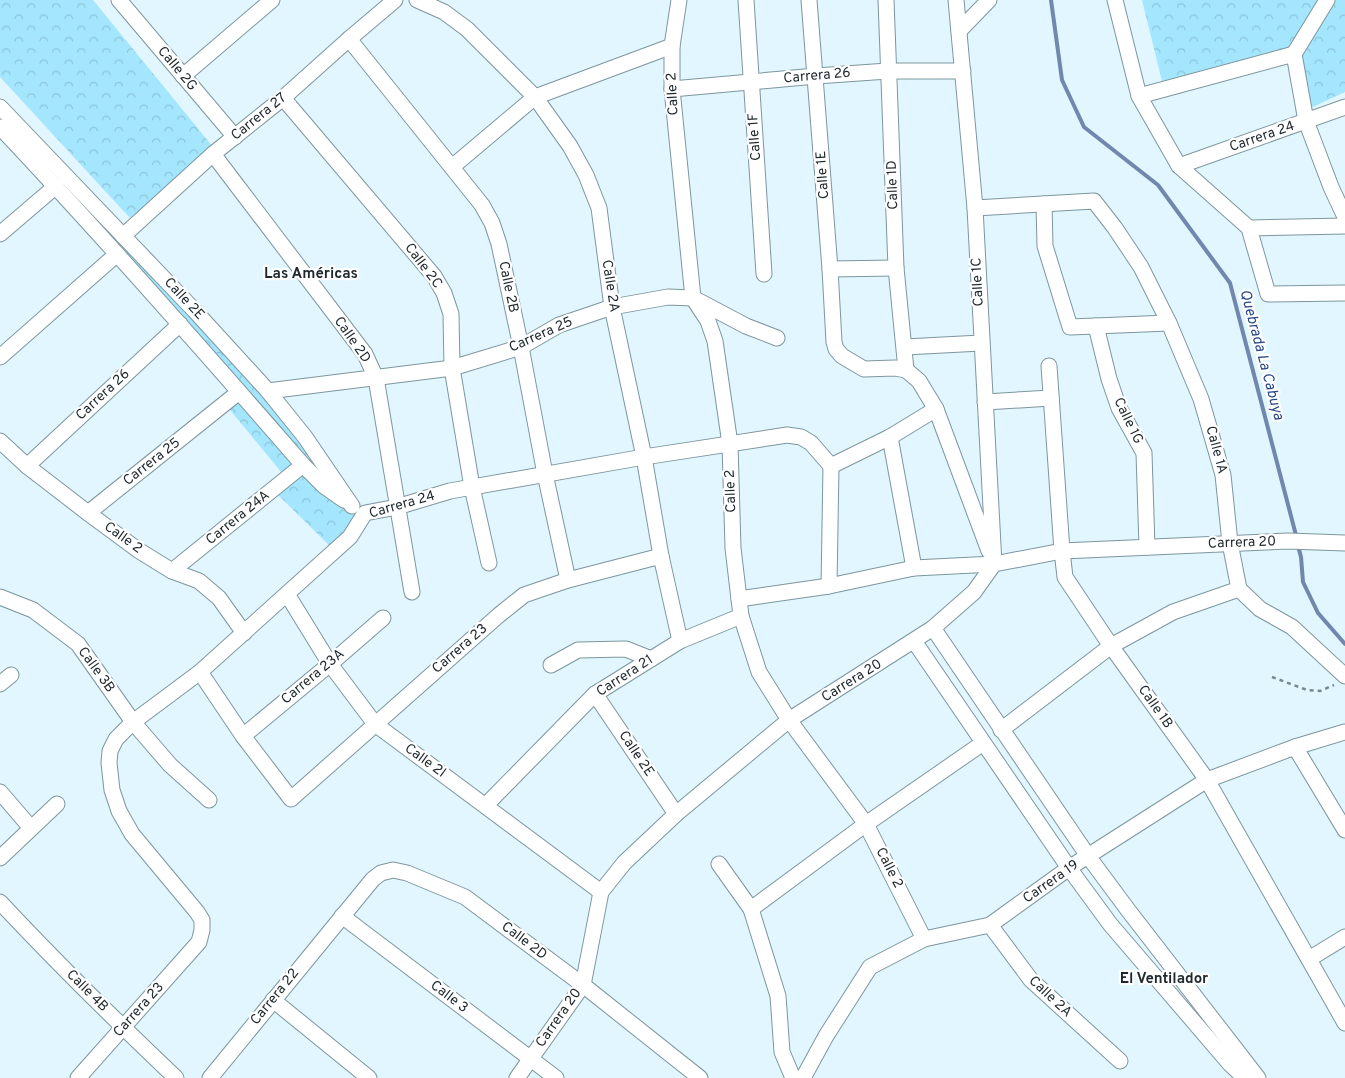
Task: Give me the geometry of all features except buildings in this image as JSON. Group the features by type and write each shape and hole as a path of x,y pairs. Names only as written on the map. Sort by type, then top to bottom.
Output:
{"street":[{"name":"Calle 2G","path":"119,0 235,137"},
{"path":"183,76 272,0"},
{"name":"Carrera 27","path":"123,236 213,154 283,98 395,0"},
{"name":"Calle 2A","path":"417,0 444,12 467,28 535,98 570,146 586,174 598,208 612,307 680,641"},
{"name":"Calle 2","path":"679,0 672,46 672,89 693,298 708,321 716,341 730,444 733,548 741,616 759,672 789,720 866,824 924,939"},
{"name":"Calle 1F","path":"746,0 764,274"},
{"name":"Calle 1E","path":"809,0 834,342 836,349 842,356 864,369 895,368 906,370"},
{"name":"Calle 1D","path":"886,0 896,268 906,370"},
{"name":"Calle 1C","path":"956,0 975,208 994,564"},
{"path":"959,31 989,0"},
{"path":"1116,0 1139,96 1179,166 1249,228 1268,294 1345,293"},
{"path":"1327,0 1294,54 1306,122 1338,185 1345,216"},
{"name":"Calle 2B","path":"349,39 482,205 492,223 499,244 521,347 545,474 568,580"},
{"path":"452,167 535,98 672,46"},
{"path":"1139,96 1294,54"},
{"name":"Carrera 26","path":"672,89 888,71 963,71"},
{"name":"Calle 2C","path":"283,98 434,276 444,293 451,314 452,368 472,487 489,563"},
{"name":"Calle 2E","path":"0,106 194,310 268,391 305,436 358,510"},
{"name":"Carrera 24","path":"1179,166 1345,107"},
{"name":"Calle 2E","path":"0,127 56,186 180,324 303,465 324,486 358,510"},
{"name":"Calle 2D","path":"213,154 365,354 376,378 412,592"},
{"path":"0,234 56,186"},
{"name":"Calle 1A","path":"1044,204 1094,201 1115,228 1141,268 1169,323 1201,399 1223,475 1230,543 1239,589"},
{"path":"975,208 1044,204 1045,246 1070,327 1169,323"},
{"path":"1249,228 1345,226"},
{"path":"0,357 117,254"},
{"path":"830,269 896,268"},
{"name":"Carrera 25","path":"268,391 452,368 521,347 559,325 612,307 668,297 693,298 746,326 776,338"},
{"name":"Carrera 26","path":"27,466 180,324"},
{"name":"Calle 1G","path":"1096,326 1109,379 1119,408 1144,453 1147,547"},
{"path":"905,346 981,343"},
{"name":"Calle 1B","path":"1049,366 1062,551 1066,577 1111,646 1207,780 1345,1023"},
{"path":"739,599 829,586 914,568 994,564 936,409 919,381 906,370"},
{"name":"Carrera 25","path":"88,513 239,392"},
{"path":"985,402 1051,398"},
{"path":"829,586 831,466 890,437 936,409"},
{"name":"Carrera 24","path":"199,942 202,920 132,834 119,812 112,790 109,763 110,751 116,739 132,722 200,672 350,537 358,510 398,507 450,491 644,457 787,436 801,437 811,442 831,466"},
{"path":"890,437 914,568"},
{"name":"Calle 2","path":"0,441 27,466 138,550 172,571 199,581 219,598 244,633"},
{"name":"Carrera 24A","path":"172,571 303,465"},
{"name":"Carrera 20","path":"517,1078 583,985 601,892 624,863 676,814 789,720 933,628 974,592 994,564 1062,551 1288,541 1345,543"},
{"name":"Carrera 23","path":"243,736 291,798 524,595 568,580 662,556"},
{"path":"1001,730 1111,646 1173,612 1239,589 1260,610 1292,626 1341,680"},
{"name":"Calle 2I","path":"288,594 330,664 375,724 601,892"},
{"name":"Calle 3B","path":"0,597 33,610 78,644 132,722"},
{"name":"Carrera 21","path":"486,805 595,694 680,641 741,616"},
{"name":"Carrera 23A","path":"243,736 383,618"},
{"path":"933,628 1088,856 1258,1078"},
{"path":"914,641 1069,868 1110,924 1230,1064 1246,1078"},
{"path":"551,665 578,650 626,648 651,658"},
{"path":"200,672 243,736"},
{"name":"Calle 2E","path":"595,694 676,814"},
{"path":"132,722 170,765 209,800"},
{"name":"Carrera 19","path":"803,1078 826,1036 870,967 924,939 990,925 1069,868 1207,780 1295,747 1345,732"},
{"path":"751,909 866,824 983,743"},
{"path":"1295,747 1345,830"},
{"path":"0,792 32,828"},
{"path":"0,858 57,804"},
{"path":"718,864 751,909 778,996 782,1052 793,1078"},
{"name":"Calle 2D","path":"342,916 372,879 381,873 393,870 407,873 465,897 583,985 700,1078"},
{"name":"Calle 4B","path":"0,902 39,944 176,1078"},
{"name":"Carrera 22","path":"210,1078 342,916"},
{"name":"Calle 3","path":"342,916 556,1078"},
{"name":"Calle 2A","path":"990,925 1031,980 1120,1061"},
{"path":"1309,959 1345,937"},
{"name":"Carrera 23","path":"78,1078 199,942"},
{"path":"273,1000 369,1078"}],"path":[{"path":"1272,677 1307,690 1320,691 1341,680"}],"green space":[{"path":"0,0 93,0 213,147 130,218 0,77"},
{"path":"1142,0 1345,0 1345,92 1306,110 1301,44 1162,81"},
{"path":"0,108 267,391 351,506 364,513 334,550 273,490 287,479 226,405 243,390 0,126"}],"waterway":[{"name":"Quebrada La Cabuya","path":"1051,0 1062,80 1084,127 1158,185 1230,283 1297,539"},
{"name":"Quebrada La Cabuya","path":"1298,546 1303,582 1318,613 1345,644"}],"district":[{"name":"Las Américas","path":"311,274"},
{"name":"El Ventilador","path":"1164,979"}]}
